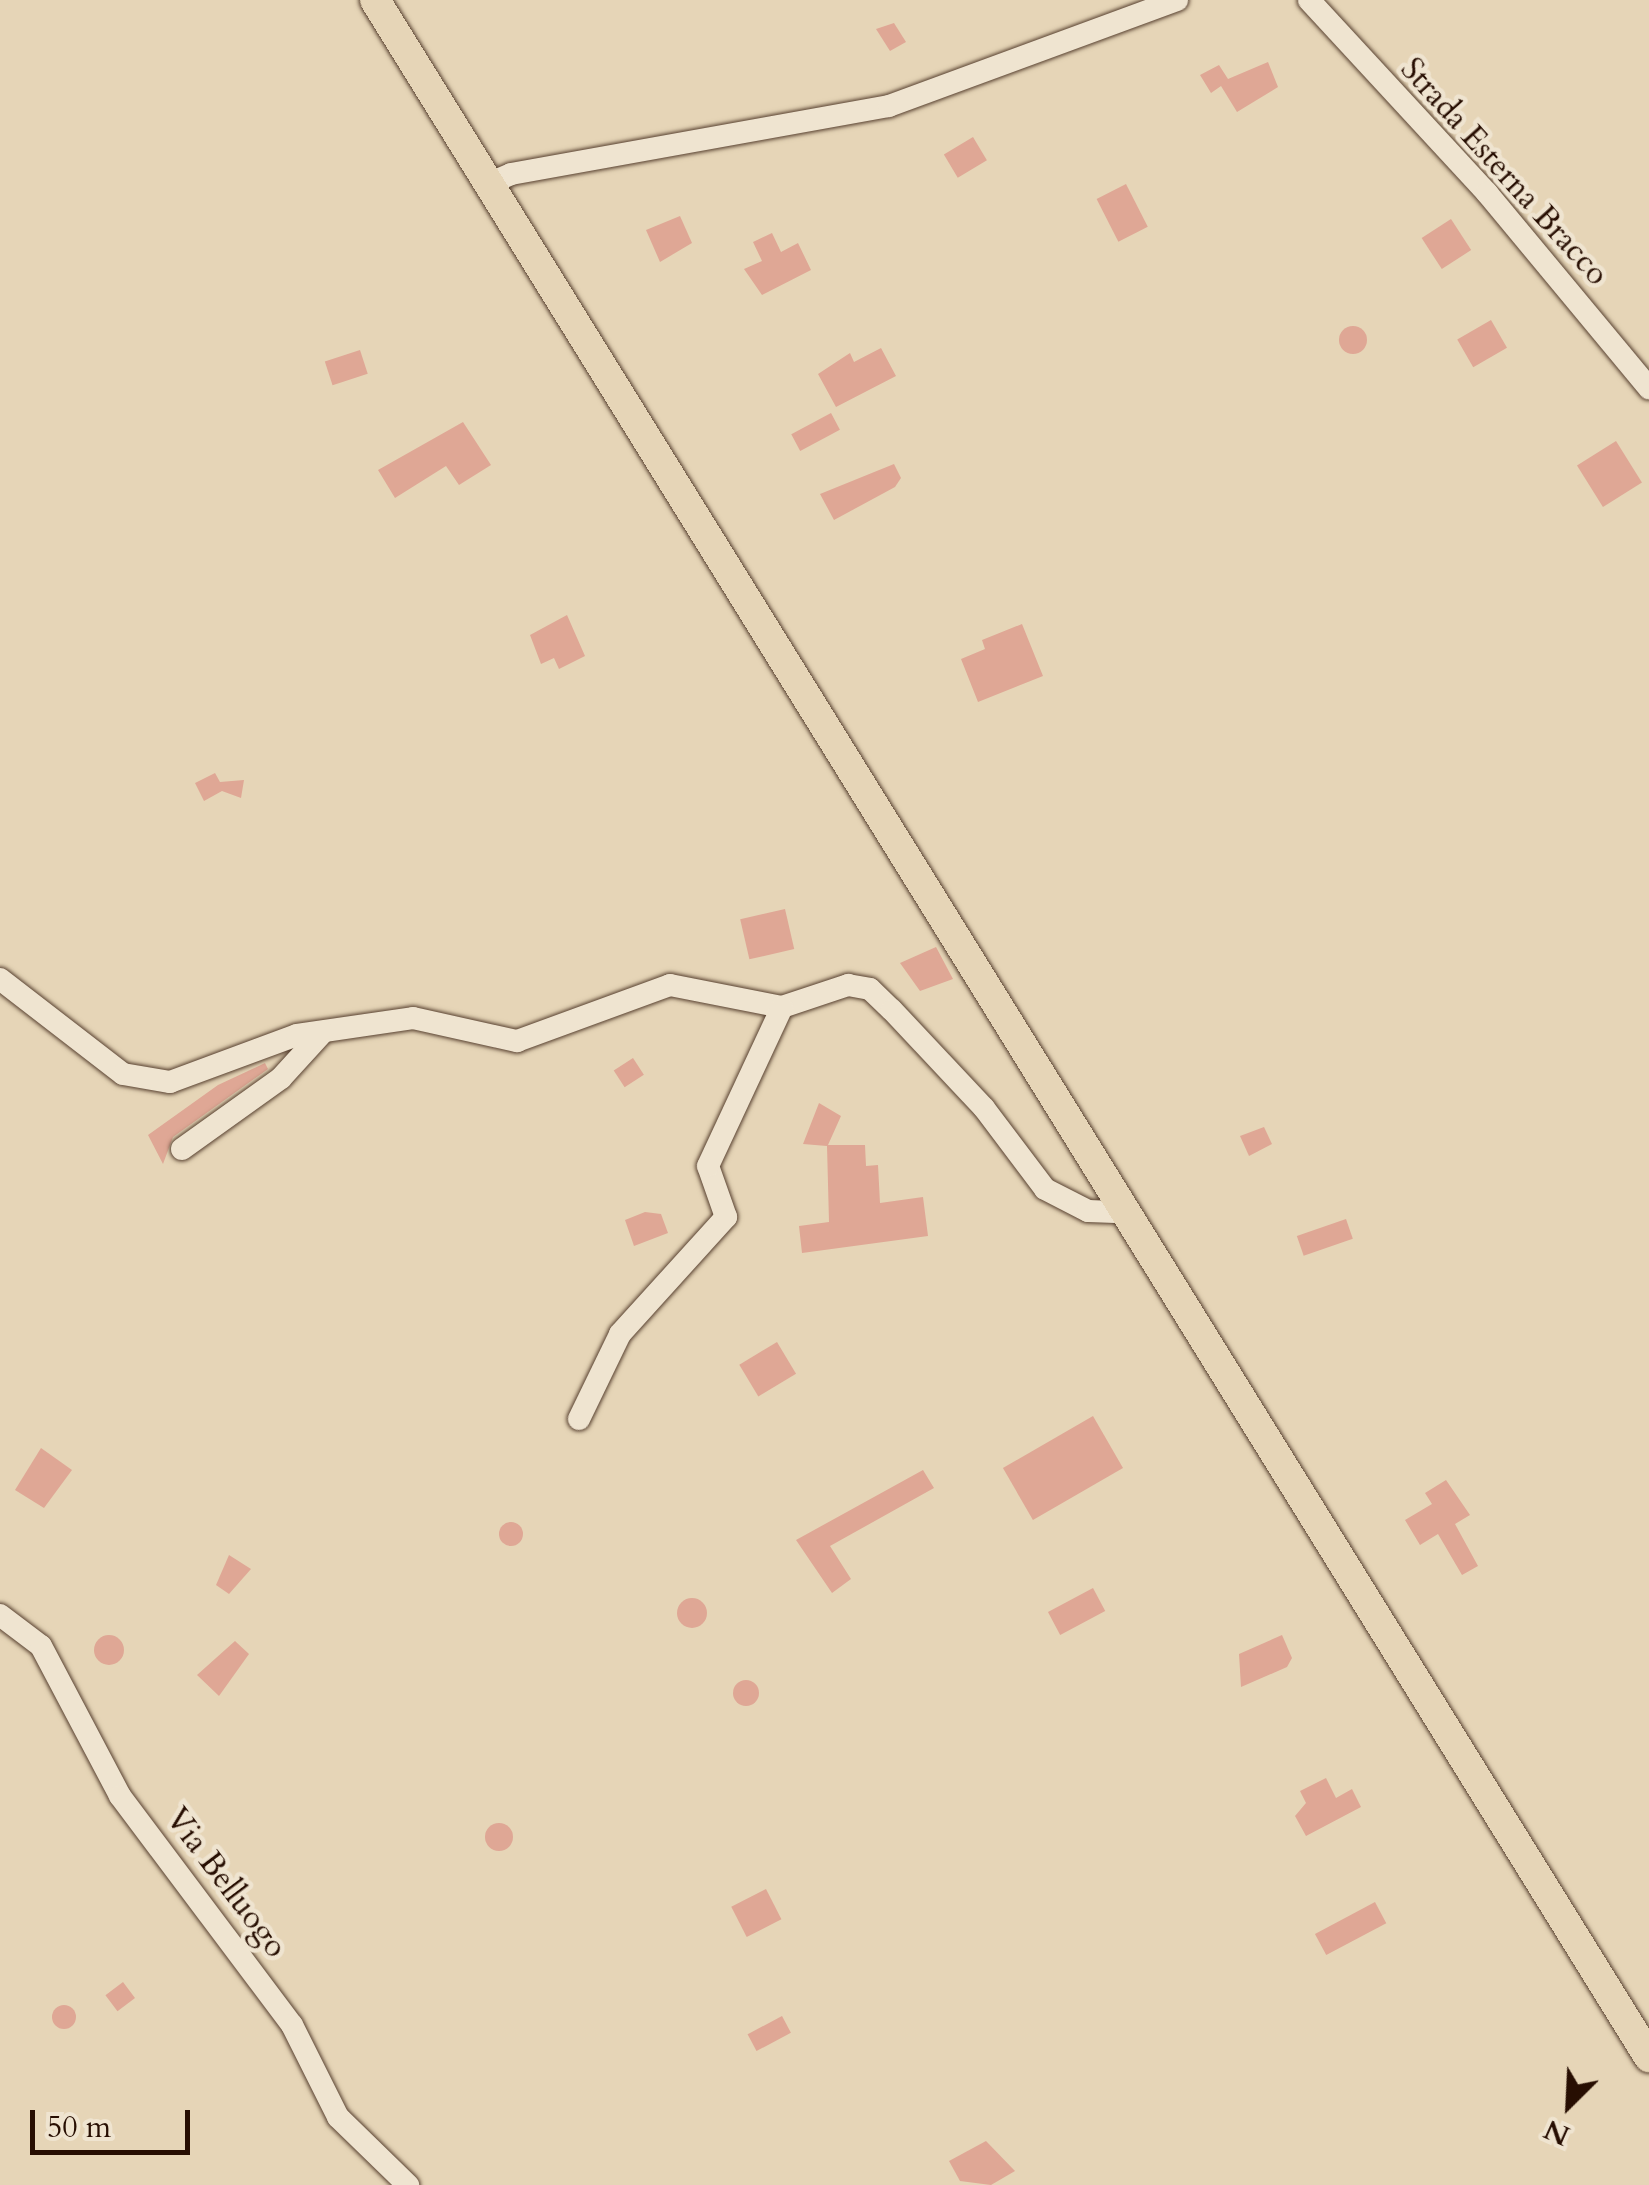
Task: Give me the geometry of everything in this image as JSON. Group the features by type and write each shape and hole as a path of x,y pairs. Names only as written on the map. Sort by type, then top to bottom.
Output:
{"main road":[{"path":"374,0 1649,2057"}],"street":[{"path":"488,184 511,174 890,106 1177,0"},
{"name":"Strada Esterna Bracco","path":"1309,0 1487,193 1649,388"},
{"path":"0,979 143,1082 170,1082 323,1032 413,1018 517,1041 670,985 782,1007 848,985 870,989 984,1108 1045,1190 1088,1211 1122,1212"},
{"path":"579,1420 620,1334 726,1218 708,1166 782,1007"},
{"path":"182,1149 281,1078 323,1032"},
{"name":"Via Belluogo","path":"0,1615 41,1646 120,1796 292,2025 338,2117 408,2185"}],"building":[{"path":"894,23 906,42 890,51 876,29"},
{"path":"1268,62 1278,87 1237,112 1221,86 1211,93 1200,75 1219,65 1228,79"},
{"path":"973,137 987,160 958,178 944,155"},
{"path":"1126,184 1148,227 1118,242 1097,199"},
{"path":"680,216 692,243 660,262 646,230"},
{"path":"1451,219 1471,250 1442,269 1422,238"},
{"path":"772,233 781,252 798,243 811,270 762,295 744,269 762,261 753,242"},
{"path":"1491,320 1507,348 1473,367 1457,340"},
{"path":"1353,326 1363,330 1367,340 1363,350 1353,354 1343,350 1339,340 1343,330"},
{"path":"881,348 896,376 836,407 818,374 850,353 854,362"},
{"path":"360,350 368,374 333,385 325,361"},
{"path":"831,413 840,430 800,451 791,434"},
{"path":"463,422 491,465 459,485 446,466 395,498 378,470"},
{"path":"1616,441 1642,483 1603,507 1577,465"},
{"path":"894,464 901,478 895,487 834,520 820,494"},
{"path":"567,615 585,656 559,669 554,658 541,664 530,635"},
{"path":"1022,624 1043,676 978,702 961,659 985,649 982,640"},
{"path":"215,773 220,782 244,780 241,798 222,791 204,801 195,783"},
{"path":"785,909 794,949 749,959 740,919"},
{"path":"936,947 953,979 920,991 900,963"},
{"path":"633,1058 644,1075 625,1087 614,1071"},
{"path":"265,1063 268,1069 173,1137 163,1164 148,1135 218,1085"},
{"path":"819,1103 841,1116 828,1145 865,1145 866,1166 878,1165 880,1203 923,1197 928,1236 802,1253 799,1226 829,1222 827,1146 803,1144"},
{"path":"1264,1127 1272,1144 1249,1156 1240,1136"},
{"path":"645,1212 661,1214 668,1233 634,1246 625,1220"},
{"path":"1346,1219 1353,1239 1304,1256 1297,1236"},
{"path":"777,1342 796,1374 758,1396 739,1365"},
{"path":"1093,1416 1123,1468 1033,1520 1003,1468"},
{"path":"41,1448 72,1470 44,1508 15,1490"},
{"path":"923,1470 934,1488 830,1546 851,1579 832,1593 796,1540"},
{"path":"1446,1480 1470,1515 1455,1524 1478,1566 1462,1575 1438,1534 1420,1545 1405,1520 1432,1504 1425,1493"},
{"path":"511,1522 520,1525 520,1543 511,1546 502,1543 499,1534 502,1525"},
{"path":"229,1555 251,1569 229,1594 216,1585"},
{"path":"1093,1588 1105,1611 1060,1635 1048,1612"},
{"path":"692,1598 703,1602 707,1613 703,1624 692,1628 681,1624 677,1613 681,1602"},
{"path":"109,1635 120,1639 124,1650 120,1661 109,1665 98,1661 94,1650 98,1639"},
{"path":"1282,1635 1292,1658 1287,1667 1241,1687 1239,1654"},
{"path":"235,1641 249,1654 219,1696 197,1675"},
{"path":"746,1680 755,1684 759,1693 755,1702 746,1706 737,1702 733,1693 737,1684"},
{"path":"1326,1778 1336,1798 1352,1789 1361,1807 1306,1836 1295,1816 1306,1803 1300,1791"},
{"path":"499,1823 509,1827 513,1837 509,1847 499,1851 489,1847 485,1837 489,1827"},
{"path":"766,1889 781,1919 747,1937 731,1907"},
{"path":"1375,1902 1386,1923 1326,1955 1315,1934"},
{"path":"123,1982 135,1998 117,2011 105,1995"},
{"path":"64,2005 73,2008 73,2026 64,2029 55,2026 52,2017 55,2008"},
{"path":"782,2016 791,2033 756,2051 748,2034"},
{"path":"986,2141 1015,2171 991,2185 960,2181 949,2161"}]}
